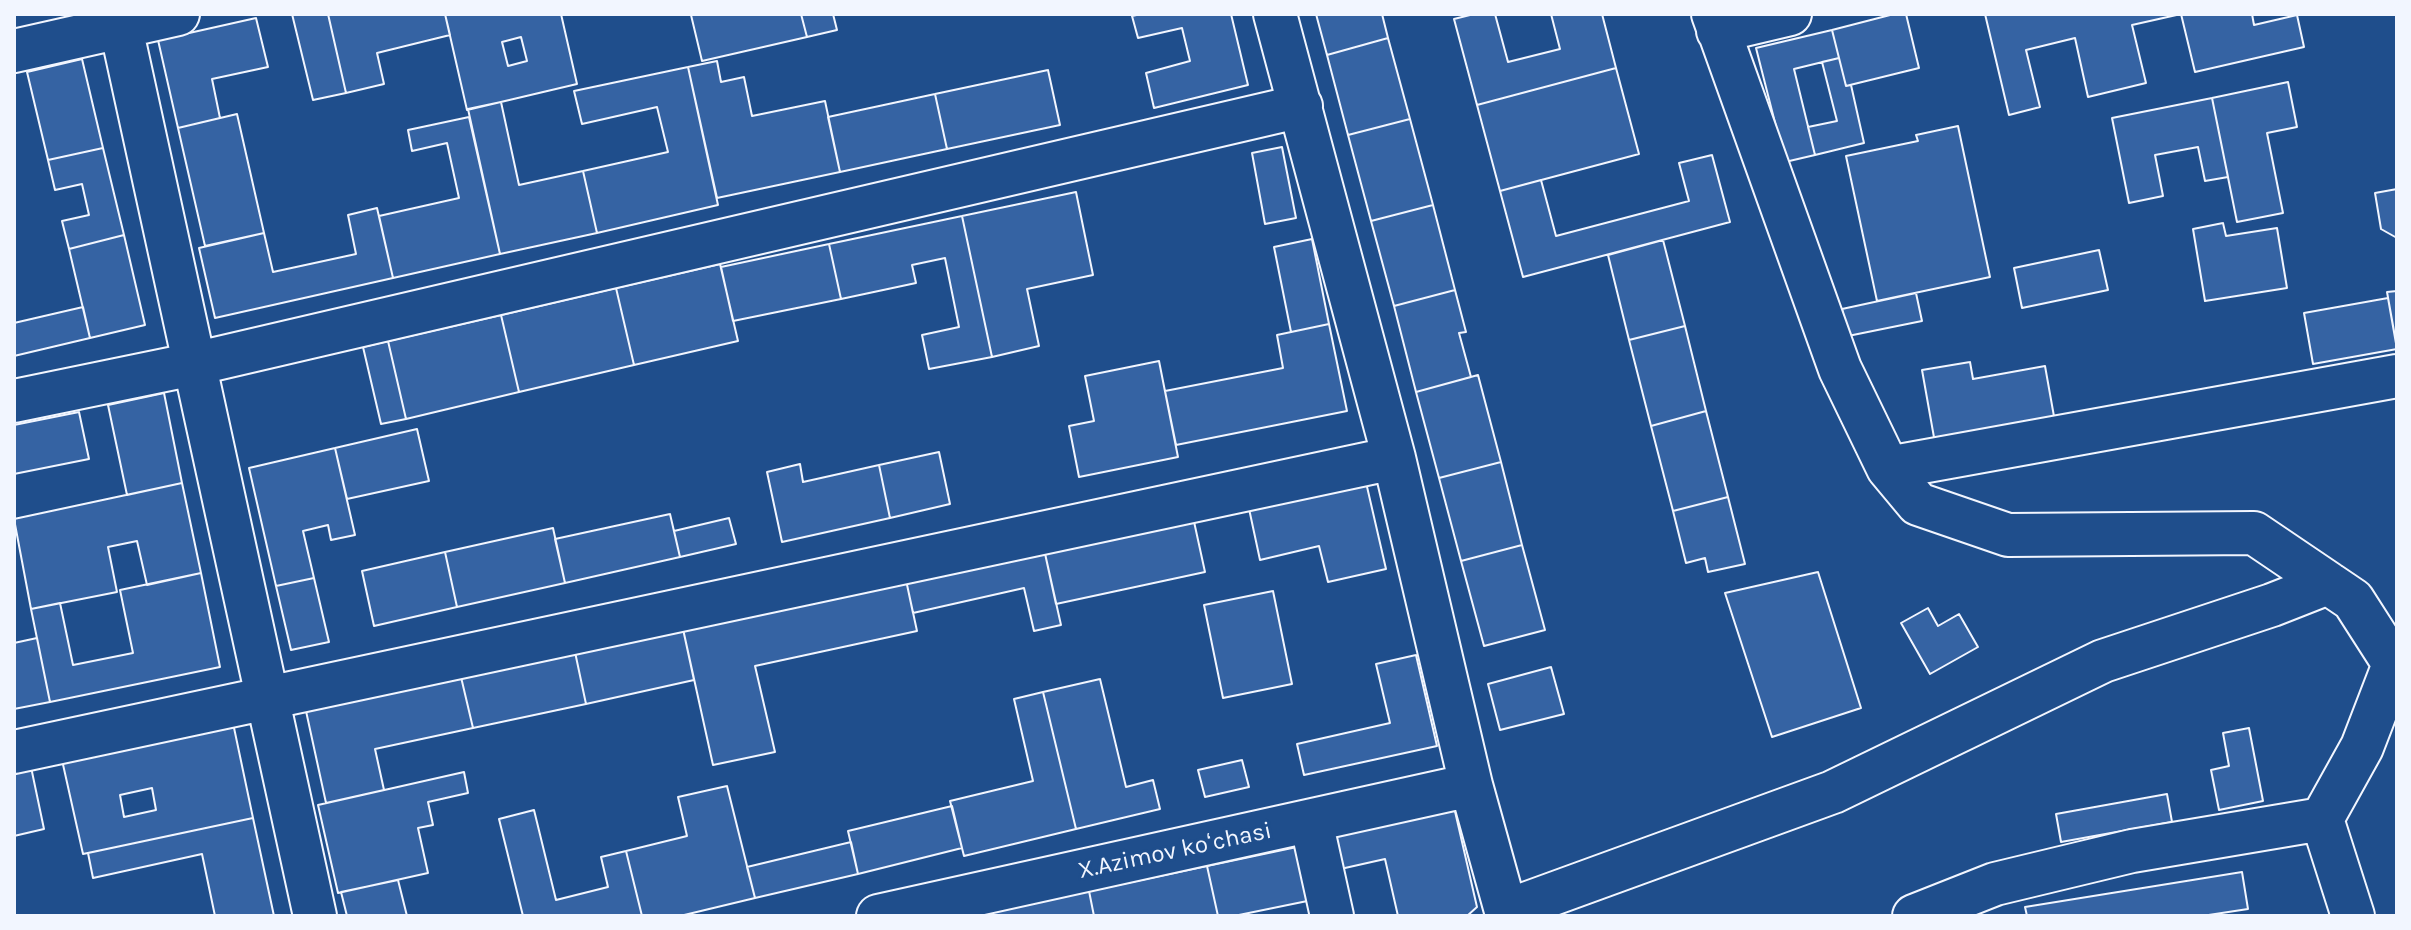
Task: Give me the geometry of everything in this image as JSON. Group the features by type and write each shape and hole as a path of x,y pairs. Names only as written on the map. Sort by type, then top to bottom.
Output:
{"street":[{"path":"14,51 119,21 178,14"},
{"path":"1275,14 1394,458 1502,913 1833,792 2103,661 2272,605 2328,583"},
{"path":"1790,14 1716,22 1840,369 1888,468 1918,504 2008,535 2254,533 2353,600 2396,666 2362,747 2322,819 2353,916"},
{"path":"119,21 315,916"},
{"path":"14,401 194,364 1301,106"},
{"path":"1888,468 2397,376"},
{"path":"14,752 1394,458"},
{"name":"X.Azimov koʻchasi","path":"878,916 1471,785"},
{"path":"1914,916 1997,900 2132,851 2322,819"},
{"path":"1311,821 1332,916"}],"building":[{"path":"292,14 328,14 346,93 313,100"},
{"path":"328,14 445,14 450,35 377,53 384,84 346,93"},
{"path":"445,14 561,14 577,84 467,110","holes":["521,37 527,61 508,66 502,42"]},
{"path":"801,14 807,37 702,61 691,15"},
{"path":"801,14 833,14 837,30 807,37"},
{"path":"1231,14 1248,85 1154,108 1146,73 1190,61 1182,28 1138,38 1132,16"},
{"path":"1316,14 1382,14 1388,38 1327,55"},
{"path":"1474,14 1495,14 1508,62 1560,49 1551,14 1602,14 1616,68 1477,105 1454,19"},
{"path":"1894,14 1906,14 1919,68 1846,86 1832,30"},
{"path":"1985,14 2181,14 2132,25 2146,83 2088,97 2075,38 2026,50 2040,107 2009,115"},
{"path":"2181,14 2252,14 2254,25 2297,15 2304,47 2195,72"},
{"path":"256,18 268,67 212,79 220,118 178,128 158,40"},
{"path":"1832,30 1839,58 1794,69 1815,155 1785,162 1756,48"},
{"path":"1388,38 1410,119 1348,135 1327,55"},
{"path":"1839,58 1846,86 1851,85 1864,143 1815,155 1808,127 1837,121 1822,62"},
{"path":"82,59 103,148 48,160 27,72"},
{"path":"717,61 721,82 744,77 752,116 825,101 840,172 717,198 688,67"},
{"path":"688,67 718,205 597,233 583,171 668,152 657,107 582,124 574,91"},
{"path":"1616,68 1639,154 1500,191 1477,105"},
{"path":"1048,70 1060,125 947,149 935,94"},
{"path":"2288,82 2297,127 2267,133 2283,213 2237,222 2212,98"},
{"path":"935,94 947,149 840,172 828,117"},
{"path":"2212,98 2228,177 2205,181 2198,147 2155,155 2163,196 2129,203 2112,118"},
{"path":"501,102 519,185 583,171 597,233 500,254 468,109"},
{"path":"237,114 264,233 205,246 178,128"},
{"path":"469,117 500,254 393,278 379,216 459,198 447,143 412,151 408,130"},
{"path":"1410,119 1433,205 1371,221 1348,135"},
{"path":"1958,126 1990,277 1877,301 1846,156 1918,141 1916,135"},
{"path":"1282,147 1296,218 1265,224 1252,153"},
{"path":"103,148 124,235 69,249 62,221 89,215 82,184 55,190 48,160"},
{"path":"1712,155 1730,222 1523,277 1500,191 1541,180 1556,236 1689,201 1679,163"},
{"path":"2397,189 2397,238 2381,229 2375,193"},
{"path":"1076,192 1093,275 1027,289 1039,346 992,357 962,216"},
{"path":"1433,205 1455,290 1394,306 1371,221"},
{"path":"377,208 393,278 215,318 199,248 264,233 273,272 356,254 348,215"},
{"path":"962,216 992,357 929,369 922,335 959,327 945,258 912,265 916,283 841,299 829,244"},
{"path":"2223,223 2226,236 2277,228 2287,288 2205,301 2193,229"},
{"path":"124,235 145,325 90,338 69,249"},
{"path":"1312,239 1329,324 1291,332 1274,247"},
{"path":"1663,240 1685,326 1629,340 1608,255"},
{"path":"829,244 841,299 733,321 721,267"},
{"path":"2099,250 2108,290 2022,308 2014,268"},
{"path":"720,264 738,341 634,365 616,288"},
{"path":"616,288 634,365 519,392 501,315"},
{"path":"1455,290 1466,332 1459,333 1471,377 1416,392 1394,306"},
{"path":"2397,291 2397,348 2387,292"},
{"path":"1916,293 1922,321 1848,336 1842,309"},
{"path":"2388,298 2397,349 2313,364 2304,313"},
{"path":"83,307 90,338 14,356 14,323"},
{"path":"501,315 519,392 406,419 388,341"},
{"path":"1329,324 1347,411 1176,445 1165,391 1283,368 1277,335"},
{"path":"1685,326 1706,411 1651,426 1629,340"},
{"path":"388,341 406,419 381,424 363,347"},
{"path":"1159,361 1178,457 1079,477 1069,426 1094,421 1085,376"},
{"path":"1970,362 1973,379 2045,366 2055,422 1935,443 1922,370"},
{"path":"1478,375 1501,462 1439,478 1416,392"},
{"path":"164,393 182,483 127,495 108,405"},
{"path":"1706,411 1728,497 1673,511 1651,426"},
{"path":"79,412 89,459 14,474 14,425"},
{"path":"417,429 429,481 347,499 335,448"},
{"path":"335,448 355,535 331,540 328,525 303,531 314,578 276,586 249,468"},
{"path":"939,452 950,504 890,518 879,465"},
{"path":"1501,462 1522,545 1461,561 1439,478"},
{"path":"800,464 803,482 879,465 890,518 782,542 767,472"},
{"path":"1365,478 1386,569 1328,582 1319,546 1260,560 1248,504"},
{"path":"182,483 201,573 147,585 137,541 108,547 117,592 31,609 14,519"},
{"path":"1728,497 1745,564 1708,572 1705,558 1686,563 1673,511"},
{"path":"670,514 680,557 565,583 555,539"},
{"path":"1193,517 1205,572 1056,604 1044,549"},
{"path":"729,518 736,544 680,557 674,531"},
{"path":"553,528 565,583 457,607 445,552"},
{"path":"1522,545 1545,630 1484,646 1461,561"},
{"path":"1044,549 1061,625 1034,631 1024,588 913,613 906,580"},
{"path":"445,552 457,607 374,626 362,571"},
{"path":"1818,572 1861,708 1772,737 1725,593"},
{"path":"201,573 220,667 50,702 31,609 60,603 73,665 133,653 120,590"},
{"path":"314,578 329,642 291,650 276,586"},
{"path":"906,580 917,631 755,666 775,752 713,765 683,629"},
{"path":"1273,591 1292,684 1223,698 1204,605"},
{"path":"1928,608 1938,626 1959,614 1978,647 1930,674 1901,623"},
{"path":"683,629 694,680 586,704 575,652"},
{"path":"37,638 50,702 14,709 14,643"},
{"path":"575,652 586,704 473,728 461,677"},
{"path":"1416,655 1437,746 1304,775 1297,744 1390,723 1376,664"},
{"path":"1551,667 1564,714 1500,730 1488,684"},
{"path":"461,677 473,728 375,749 384,790 326,803 306,711"},
{"path":"1100,679 1126,787 1153,780 1160,809 1076,829 1043,692"},
{"path":"1043,692 1076,829 964,856 950,801 1033,781 1014,699"},
{"path":"233,723 253,818 83,854 62,760","holes":["152,788 156,810 124,817 120,795"]},
{"path":"2249,728 2263,801 2219,810 2211,770 2229,766 2223,733"},
{"path":"1242,760 1249,787 1205,797 1198,770"},
{"path":"31,767 44,829 14,836 14,770"},
{"path":"464,772 468,793 428,802 433,825 418,828 428,873 338,893 318,805"},
{"path":"727,786 755,898 680,916 642,916 626,851 687,836 678,797"},
{"path":"2167,794 2172,822 2061,842 2056,814"},
{"path":"952,806 962,848 858,874 848,831"},
{"path":"1454,807 1477,907 1467,916 1398,916 1385,859 1336,870 1328,835"},
{"path":"534,810 556,900 608,887 601,857 626,851 642,916 523,916 499,819"},
{"path":"253,818 274,916 215,916 202,854 93,878 88,853"},
{"path":"851,842 858,874 755,898 747,867"},
{"path":"1311,844 1322,898 1234,916 1218,916 1207,866"},
{"path":"1207,866 1218,916 1094,916 1089,891"},
{"path":"2242,872 2248,909 2202,916 2027,916 2025,907"},
{"path":"398,880 407,916 347,916 341,892"},
{"path":"1089,891 1094,916 983,914"}]}
